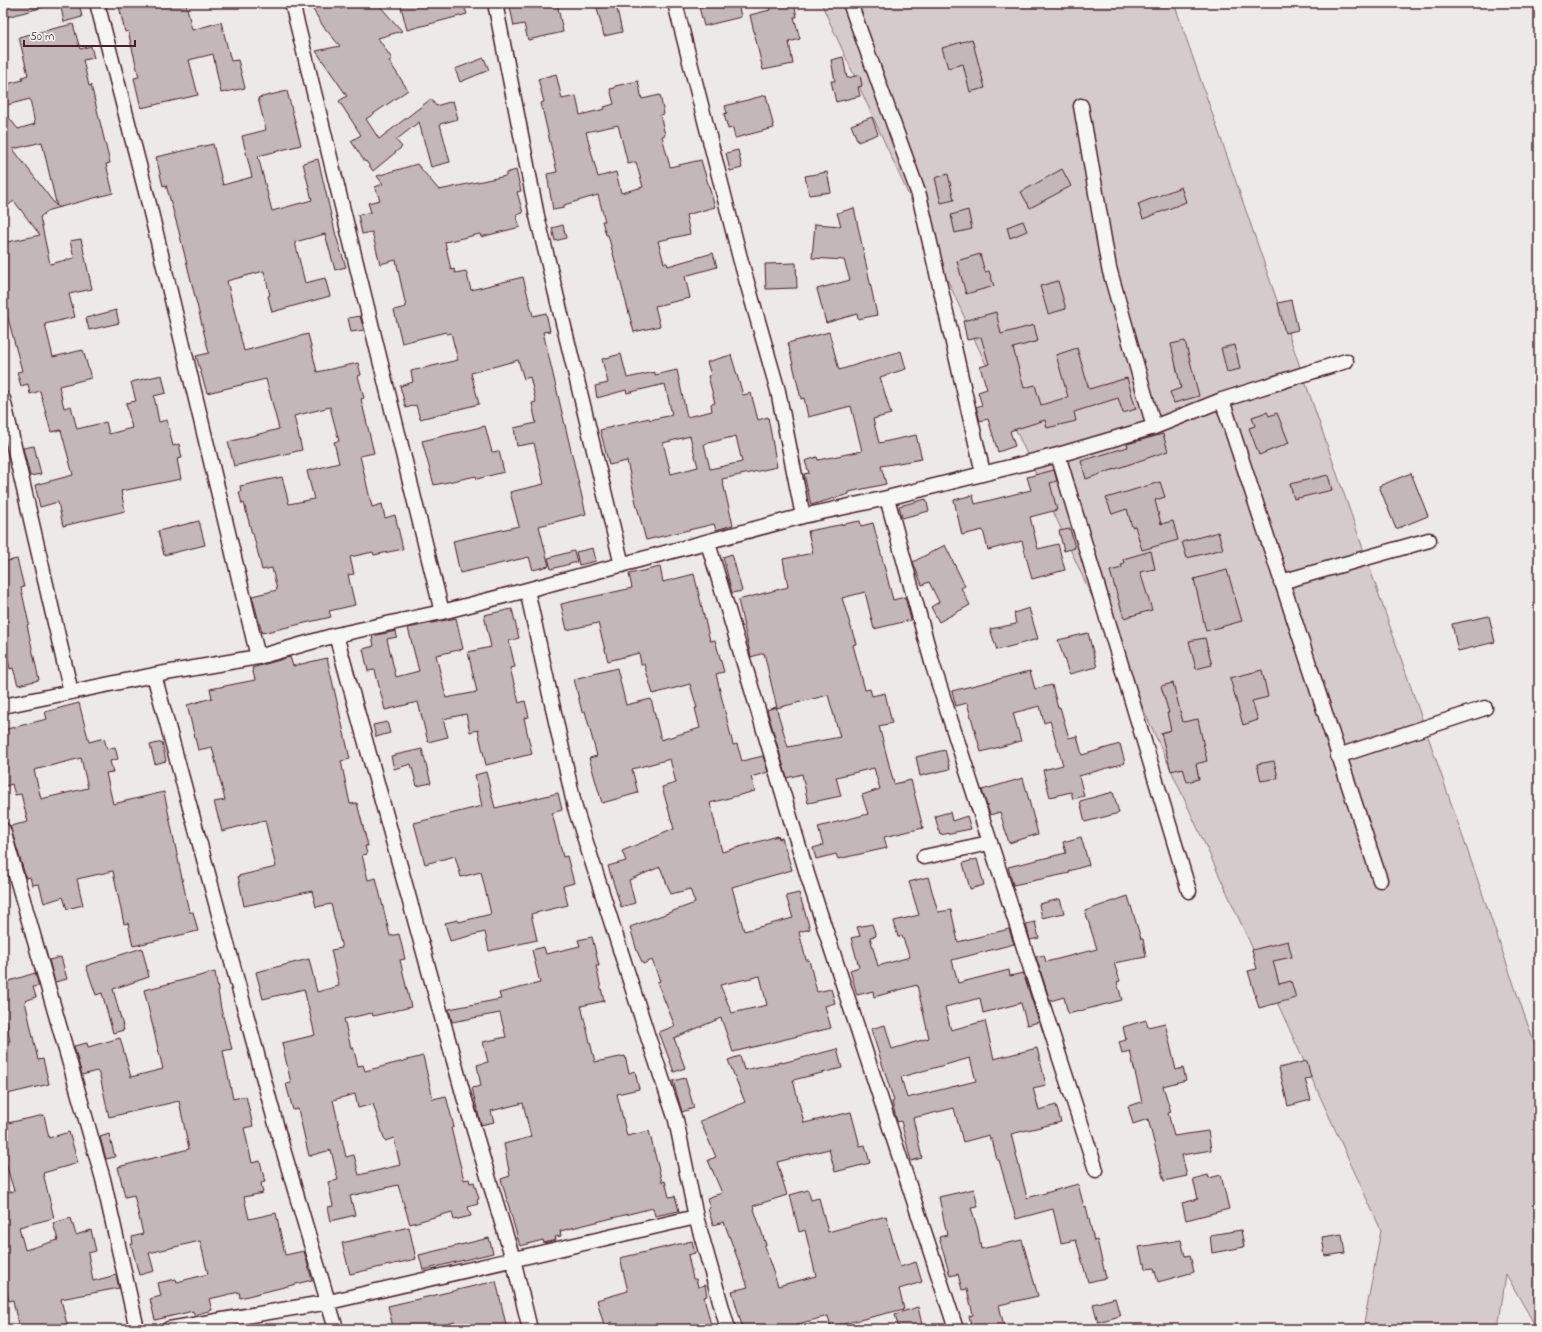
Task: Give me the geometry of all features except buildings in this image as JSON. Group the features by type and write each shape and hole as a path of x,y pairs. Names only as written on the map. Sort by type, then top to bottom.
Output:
{"street":[{"path":"97,3 147,196 258,657"},
{"path":"292,3 442,612"},
{"path":"495,3 537,216 622,565"},
{"path":"674,3 740,258 778,391 803,516"},
{"path":"850,3 918,195 984,473"},
{"path":"1081,106 1109,268 1154,427"},
{"path":"3,706 154,675 258,657 336,635 442,612 708,543 803,516 887,498 1058,455 1154,427 1222,400 1346,361"},
{"path":"3,399 71,692"},
{"path":"1222,400 1380,880"},
{"path":"1058,455 1189,891"},
{"path":"887,498 933,666 1096,1170"},
{"path":"1281,582 1429,540"},
{"path":"708,543 808,877 956,1329"},
{"path":"527,590 575,808 676,1120 696,1216 728,1329"},
{"path":"336,635 462,1089 513,1259 530,1329"},
{"path":"154,675 280,1138 336,1329"},
{"path":"1338,756 1485,708"},
{"path":"3,830 103,1178 136,1329"},
{"path":"924,857 989,843"},
{"path":"170,1329 329,1302 696,1216"}],"shaded area":[{"path":"821,3 1174,3 1539,1057 1539,1329 1537,1329 1506,1274 1498,1329 1363,1329 1381,1230"}]}
